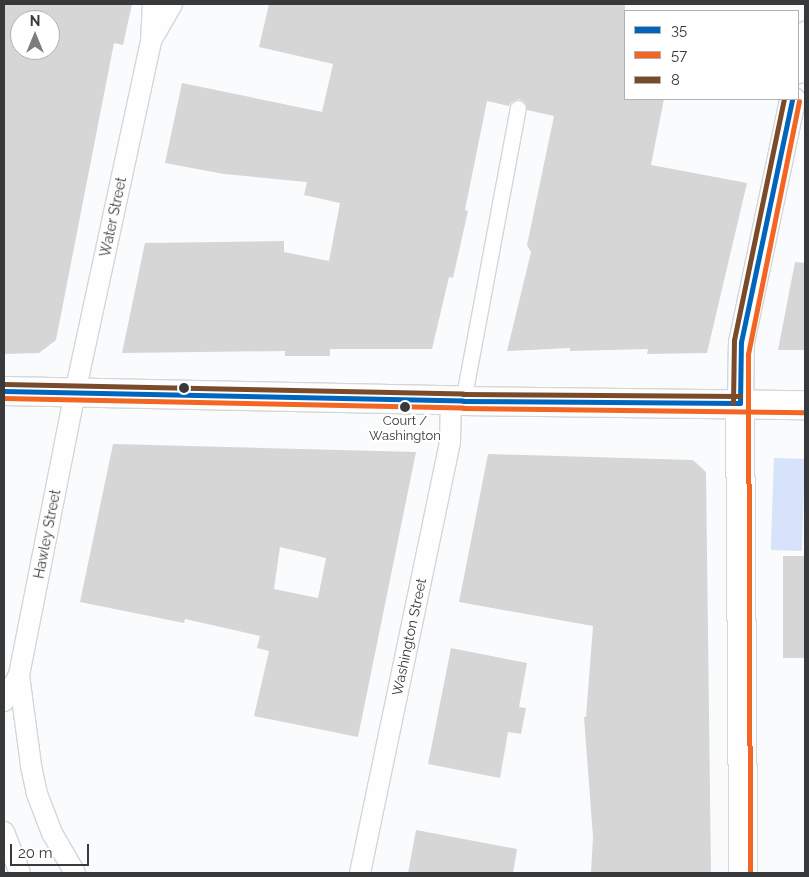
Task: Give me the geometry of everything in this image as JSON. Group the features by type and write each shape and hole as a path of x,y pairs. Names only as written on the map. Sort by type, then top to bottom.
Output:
{"main road":[{"path":"4,392 457,401 805,405"},
{"path":"740,404 743,873"}],"street":[{"name":"Water Street","path":"75,393 151,41 153,4"},
{"name":"Water Street","path":"151,41 172,4"},
{"path":"799,65 805,34"},
{"path":"740,404 741,342 792,100"},
{"path":"457,401 518,108"},
{"name":"Hawley Street","path":"4,701 19,675 75,393"},
{"name":"Washington Street","path":"360,873 457,401"},
{"name":"Hawley Street","path":"19,675 31,765 37,794 52,833 75,873"},
{"path":"4,832 20,873"}],"shaded area":[{"path":"774,458 805,459 802,551 771,550"}],"building":[{"path":"4,4 132,4 123,45 114,43 56,340 39,353 4,354"},
{"path":"269,4 625,4 624,100 664,100 651,165 747,183 707,353 647,354 648,349 570,351 570,348 507,351 531,252 527,245 554,116 527,110 524,101 519,99 511,102 509,106 487,101 465,210 468,211 453,278 449,277 432,349 330,349 330,356 285,356 285,351 122,353 145,243 284,241 284,252 329,261 340,203 304,195 307,182 224,174 165,163 182,83 322,112 333,64 259,47"},
{"path":"795,262 805,263 805,350 778,350"},
{"path":"113,444 416,452 358,737 254,716 269,651 257,648 260,636 185,619 184,623 80,602","holes":["280,547 326,558 318,598 274,589"]},
{"path":"488,454 693,460 706,472 711,873 591,873 593,837 584,717 586,717 593,626 459,602"},
{"path":"783,556 805,556 805,658 783,658"},
{"path":"451,648 527,663 519,707 526,708 521,734 508,732 500,778 428,764"},
{"path":"416,830 517,849 513,873 408,873"}],"transit line":[{"name":"8","path":"733,403 734,340 784,100"},
{"name":"35","path":"740,403 741,342 792,100"},
{"name":"57","path":"750,873 748,354 799,101"},
{"name":"8","path":"4,384 463,394 740,396"},
{"name":"35","path":"4,391 463,401 740,403"},
{"name":"57","path":"4,398 463,408 805,412"}],"place":[{"name":"Court / Washington","path":"405,407"}]}
